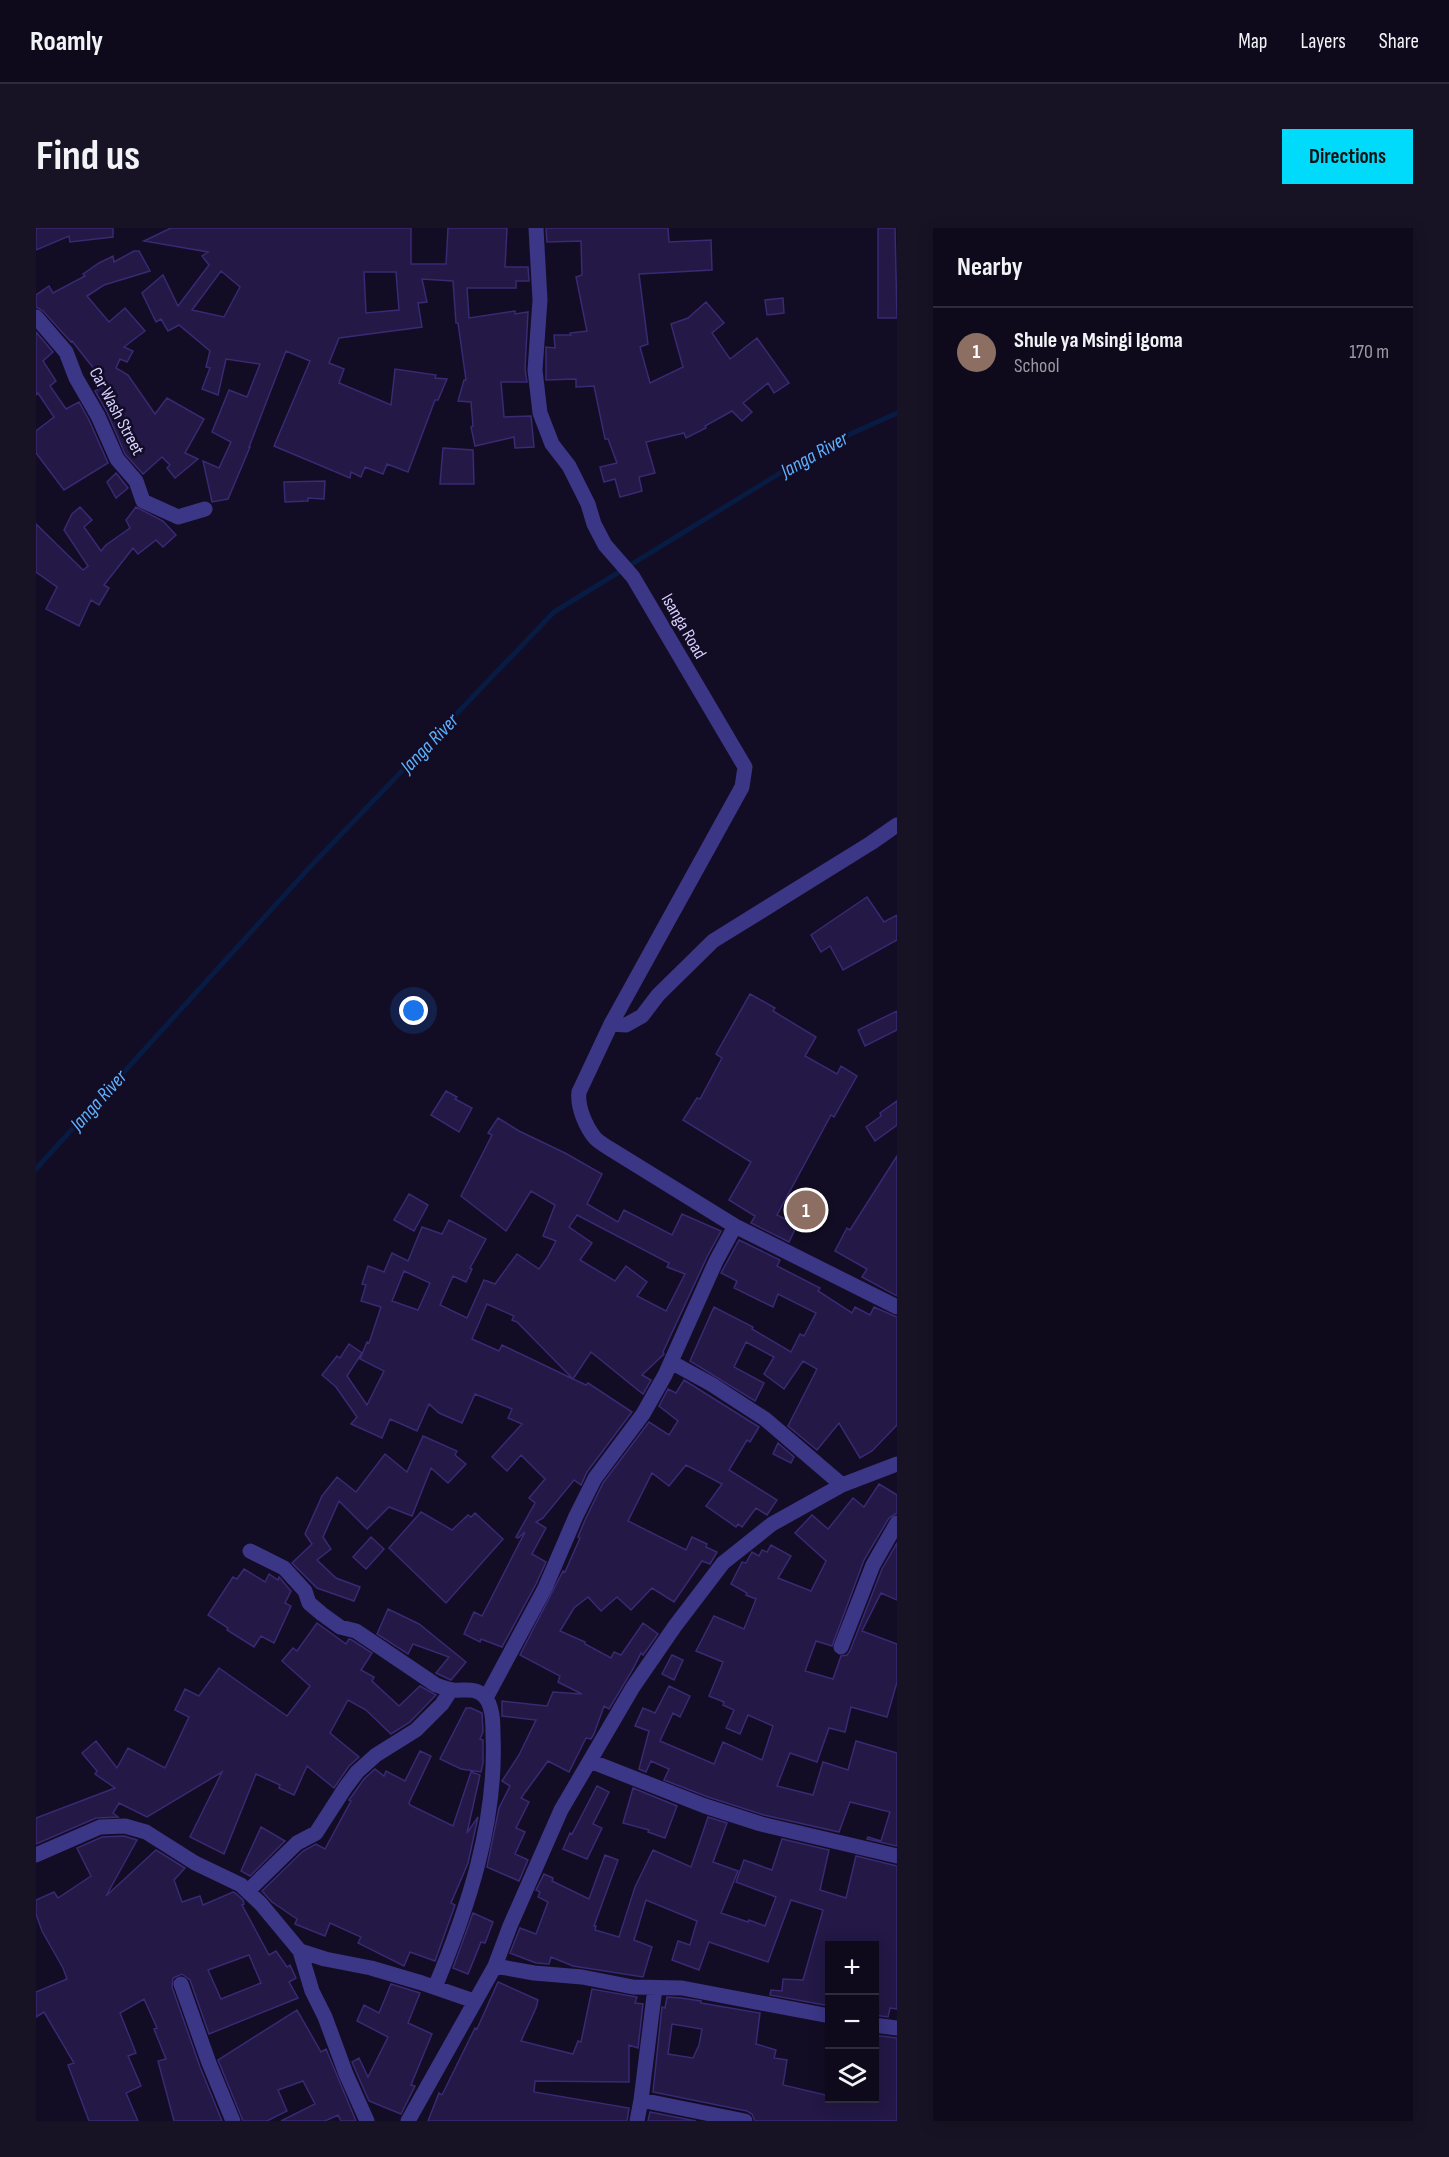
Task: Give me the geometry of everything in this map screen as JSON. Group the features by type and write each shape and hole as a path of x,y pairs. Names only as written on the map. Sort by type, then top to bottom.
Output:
{"street":[{"name":"Isanga Road","path":"536,228 540,300 535,370 540,413 552,444 568,466 588,504 594,524 605,545 633,577 745,767 742,787 611,1024 579,1092 579,1108 596,1138 612,1150 735,1226 897,1307"},
{"name":"Car Wash Street","path":"36,317 66,352 76,378 98,416 117,459 136,481 143,501 178,517 206,509"},
{"path":"611,1024 626,1025 642,1016 658,995 713,942 897,825"},
{"path":"486,1698 545,1588 576,1516 596,1478 642,1414 671,1362 716,1261 735,1226"},
{"path":"671,1362 711,1384 765,1419 842,1485"},
{"path":"408,2121 495,1966 561,1810 639,1678 675,1626 723,1563 772,1524 842,1485 897,1464"},
{"path":"841,1647 873,1565 897,1523"},
{"path":"250,1551 284,1568 305,1591 309,1603 340,1626 356,1631 436,1685 451,1690 472,1690 481,1693 486,1698 492,1716 494,1748 489,1814 462,1919 435,1987"},
{"path":"248,1892 297,1844 316,1833 357,1772 376,1755 416,1730 442,1704 451,1690"},
{"path":"590,1761 705,1806 761,1824 897,1856"},
{"path":"36,1855 100,1827 124,1826 146,1832 195,1863 241,1885 261,1904 300,1951 312,1991 325,2017 346,2074 367,2121"},
{"path":"300,1951 325,1959 371,1968 474,2001"},
{"path":"495,1966 534,1973 582,1977 633,1987 682,1988 825,2015"},
{"path":"181,1984 209,2063 233,2121"},
{"path":"637,2121 655,1988"},
{"path":"879,2026 897,2028"},
{"path":"641,2100 745,2121"}],"building":[{"path":"36,228 113,228 113,237 70,242 69,236 36,250"},
{"path":"171,228 411,228 411,264 446,264 448,228 507,228 505,267 528,267 529,281 516,281 516,288 467,288 469,318 515,311 515,314 528,312 525,369 527,382 501,382 504,417 531,416 534,447 515,448 514,437 475,446 471,427 473,426 471,402 458,401 464,380 466,380 458,323 456,323 453,281 422,279 427,302 418,303 422,327 339,338 329,363 344,369 339,383 391,405 395,369 436,375 435,378 447,379 438,400 435,400 408,472 387,464 383,474 365,467 361,477 351,472 350,478 274,446 310,361 286,351 228,499 212,502 203,461 219,468 231,442 212,432 229,390 247,397 260,364 226,359 218,395 202,389 210,368 206,367 210,351 179,325 168,331 161,319 156,322 142,293 163,275 178,306 209,265 202,256 208,252 144,241","holes":["221,271 240,287 224,317 192,310","364,272 396,272 399,310 366,313"]},
{"path":"546,228 668,228 669,242 711,240 712,270 639,274 648,344 640,347 650,383 683,367 671,324 688,318 706,302 724,323 712,333 730,359 757,338 789,383 774,393 768,383 743,403 752,412 742,421 732,411 686,438 684,433 646,442 655,473 639,477 642,491 620,497 615,479 604,482 600,467 617,463 608,439 605,439 594,386 576,387 576,379 546,380 546,347 555,348 554,335 571,335 570,333 587,331 576,277 582,275 581,241 547,242"},
{"path":"878,228 895,228 897,318 878,318"},
{"path":"134,251 139,251 150,271 104,285 87,296 109,322 125,308 145,331 124,347 133,351 127,362 120,359 116,368 128,375 155,414 167,398 204,419 185,453 198,459 175,478 167,468 170,465 162,457 143,474 125,454 107,412 95,391 106,384 72,341 43,311 36,307 36,295 49,286 53,293 85,276 83,274 99,263 113,256 114,262"},
{"path":"783,298 784,313 767,315 765,300"},
{"path":"36,332 53,352 43,361 56,381 50,386 66,409 79,402 108,463 64,490 36,453 36,431 54,417 38,393 36,395"},
{"path":"443,448 473,450 474,484 440,484"},
{"path":"116,473 128,488 116,498 107,482"},
{"path":"325,481 324,499 308,498 308,501 285,502 284,482"},
{"path":"80,507 92,520 84,527 101,551 130,528 126,520 136,507 163,521 176,535 163,547 156,540 138,554 133,548 104,585 109,588 99,605 91,600 79,626 46,609 57,587 36,572 36,524 83,570 88,566 64,530 72,514"},
{"path":"867,897 884,922 897,915 897,940 843,970 830,946 821,952 811,935"},
{"path":"750,994 775,1008 773,1011 816,1037 805,1056 837,1074 841,1066 857,1076 834,1117 831,1115 777,1215 797,1225 789,1242 751,1223 755,1216 729,1200 751,1162 683,1120 697,1098 700,1099 722,1058 716,1054"},
{"path":"897,1011 897,1030 865,1046 858,1030"},
{"path":"446,1091 472,1108 459,1132 431,1115"},
{"path":"897,1101 897,1125 875,1141 866,1127"},
{"path":"498,1118 602,1174 587,1204 618,1222 624,1210 672,1235 682,1214 721,1231 664,1354 642,1375 651,1380 643,1394 591,1352 573,1379 586,1385 588,1383 632,1412 587,1472 581,1485 574,1480 543,1518 536,1522 546,1528 532,1554 546,1562 502,1647 481,1639 480,1642 464,1634 474,1612 482,1616 525,1532 518,1538 516,1537 535,1503 529,1498 545,1479 521,1455 507,1471 492,1457 522,1424 508,1418 512,1409 475,1394 462,1423 439,1413 429,1404 417,1431 390,1419 382,1438 351,1424 357,1417 336,1387 322,1375 337,1356 340,1358 349,1344 362,1353 347,1376 367,1405 384,1371 360,1359 367,1342 369,1343 381,1307 361,1301 366,1285 362,1284 368,1266 384,1272 392,1253 408,1261 422,1227 442,1234 449,1220 486,1239 470,1268 472,1269 466,1282 453,1276 440,1305 467,1318 484,1280 495,1284 517,1254 539,1269 547,1258 556,1241 543,1236 555,1205 531,1191 506,1231 461,1196 492,1135 488,1133","holes":["577,1215 669,1263 667,1267 685,1274 666,1311 637,1296 647,1282 626,1266 615,1281 580,1260 592,1243 569,1227","404,1271 430,1283 418,1310 392,1301","487,1304 514,1316 512,1320 517,1322 573,1379 502,1345 499,1351 472,1339"]},
{"path":"897,1156 897,1296 862,1277 867,1269 835,1251 847,1228 850,1230"},
{"path":"409,1194 428,1205 414,1231 394,1220"},
{"path":"739,1240 780,1260 777,1266 820,1288 818,1291 852,1313 855,1307 870,1315 874,1307 897,1317 897,1425 872,1451 860,1458 839,1423 817,1450 788,1426 817,1369 803,1361 784,1389 764,1374 774,1357 746,1342 734,1367 764,1383 755,1401 690,1361 714,1307 753,1327 752,1329 791,1352 800,1334 804,1336 816,1313 778,1294 773,1307 734,1288 737,1281 721,1273"},
{"path":"684,1380 759,1427 750,1442 747,1440 729,1470 777,1500 767,1515 756,1508 742,1527 738,1524 736,1527 706,1506 722,1484 686,1465 669,1486 652,1473 628,1521 686,1550 692,1537 717,1552 710,1564 702,1561 674,1602 652,1588 631,1610 617,1597 601,1611 588,1597 574,1608 560,1631 585,1642 611,1658 614,1652 621,1655 643,1623 658,1634 643,1655 641,1653 609,1709 604,1706 594,1734 591,1739 586,1738 569,1772 548,1761 521,1798 529,1802 516,1828 525,1832 515,1854 528,1860 519,1881 487,1867 499,1808 510,1786 502,1781 519,1755 536,1720 502,1716 502,1701 547,1706 553,1692 582,1694 558,1682 560,1676 520,1655 563,1571 565,1572 585,1520 603,1483 649,1422 669,1435 678,1421 659,1406 668,1389 676,1393"},
{"path":"423,1436 457,1451 455,1455 466,1464 448,1483 431,1468 412,1516 389,1507 367,1529 339,1501 323,1537 331,1549 317,1560 336,1578 360,1587 354,1601 317,1588 292,1563 312,1544 305,1534 322,1496 337,1477 356,1492 385,1454 407,1472"},
{"path":"778,1443 794,1457 791,1463 773,1454"},
{"path":"879,1484 897,1495 897,1513 889,1518 864,1560 832,1646 816,1641 805,1671 833,1679 841,1656 847,1655 850,1651 882,1569 897,1543 897,1600 881,1593 862,1631 897,1644 897,1682 887,1717 851,1707 845,1732 829,1728 817,1762 790,1753 777,1786 813,1795 823,1762 848,1770 856,1741 897,1753 897,1846 867,1839 868,1837 881,1841 890,1812 850,1802 839,1832 764,1815 708,1797 664,1780 669,1769 651,1761 646,1772 639,1769 649,1731 635,1726 643,1708 655,1713 669,1686 690,1696 680,1717 673,1713 660,1741 714,1764 723,1742 762,1760 773,1726 748,1715 740,1734 726,1728 734,1710 723,1705 724,1702 709,1696 723,1662 696,1651 714,1616 744,1629 756,1599 731,1584 742,1562 746,1563 752,1552 759,1556 762,1550 767,1552 771,1545 791,1556 778,1578 811,1591 826,1561 795,1533 812,1515 828,1529 853,1498 864,1507"},
{"path":"421,1512 452,1530 468,1515 471,1517 475,1513 503,1539 446,1603 389,1548"},
{"path":"371,1537 384,1549 366,1569 353,1557"},
{"path":"244,1569 265,1582 269,1574 278,1580 279,1577 291,1591 285,1603 291,1606 274,1643 261,1636 254,1647 208,1615 233,1577 237,1579"},
{"path":"388,1609 419,1624 466,1662 451,1680 436,1673 449,1657 413,1644 408,1654 377,1634"},
{"path":"317,1623 346,1644 349,1639 352,1640 372,1653 361,1670 374,1677 372,1681 399,1706 420,1686 436,1695 410,1722 391,1734 366,1710 348,1700 330,1733 359,1757 349,1766 334,1788 307,1766 294,1795 279,1788 280,1785 256,1774 224,1854 190,1837 222,1772 147,1817 119,1803 113,1813 118,1817 96,1818 36,1844 36,1818 115,1788 95,1774 97,1771 82,1753 96,1741 117,1768 128,1748 165,1768 189,1717 175,1710 185,1689 199,1696 219,1668 287,1716 310,1686 282,1661 293,1648 297,1651"},
{"path":"672,1655 683,1660 674,1680 662,1674"},
{"path":"466,1708 482,1713 483,1732 480,1739 483,1740 483,1763 481,1772 461,1769 440,1759"},
{"path":"420,1751 431,1756 410,1805 453,1826 471,1772 480,1775 467,1833 478,1817 468,1863 451,1903 455,1905 435,1961 410,1952 404,1966 358,1943 361,1937 330,1923 325,1936 295,1924 297,1919 272,1902 262,1891 303,1851 316,1844 325,1849 351,1801 349,1800 364,1779 375,1769 384,1776 386,1771 405,1781"},
{"path":"597,1786 609,1792 593,1824 602,1828 587,1859 563,1849"},
{"path":"633,1788 677,1806 665,1838 648,1832 649,1830 623,1823"},
{"path":"708,1817 727,1823 713,1862 738,1871 721,1913 765,1926 776,1897 736,1882 744,1860 772,1870 782,1839 829,1850 820,1890 846,1898 856,1856 897,1866 897,2009 890,2008 888,2017 879,2016 879,1941 825,1941 825,2005 770,1995 771,1990 782,1991 783,1979 803,1980 823,1910 791,1900 768,1962 709,1942 699,1970 672,1960 678,1941 690,1945 697,1921 646,1900 634,1940 652,1947 643,1977 573,1966 551,1957 549,1964 536,1963 510,1953 520,1928 536,1934 548,1902 538,1897 540,1892 536,1890 544,1874 553,1878 552,1881 589,1899 605,1855 618,1860 594,1926 596,1926 595,1930 619,1937 635,1887 653,1850 691,1867"},
{"path":"261,1827 285,1841 250,1876 241,1871"},
{"path":"124,1836 137,1840 106,1896 156,1850 185,1868 174,1880 182,1902 200,1896 203,1905 233,1892 243,1900 242,1905 269,1955 276,1951 287,1967 290,1965 296,1978 289,1982 298,1998 209,2034 190,1980 182,1974 173,1978 172,1987 222,2121 174,2121 158,2061 166,2059 154,2029 157,2028 144,1999 120,2013 136,2053 128,2056 141,2086 126,2093 138,2121 89,2121 68,2065 74,2063 44,2012 36,2017 36,1992 67,1979 42,1931 36,1914 36,1900 54,1892 58,1898 91,1876 77,1848 102,1837","holes":["249,1955 261,1983 221,1999 208,1970"]},
{"path":"473,1913 493,1922 485,1943 481,1942 468,1974 453,1968"},
{"path":"498,1982 538,2000 521,2041 573,2054 578,2041 581,2042 592,1989 637,1997 635,2003 643,2004 638,2048 629,2045 629,2082 535,2081 534,2092 629,2108 627,2121 428,2121 439,2093 442,2095 475,2028 477,2029"},
{"path":"391,1984 420,1993 408,2023 432,2034 411,2085 415,2086 401,2114 369,2101 352,2062 359,2058 368,2077 388,2037 357,2021 364,2005 379,2013"},
{"path":"667,1997 701,2001 701,2003 760,2013 756,2044 776,2050 774,2058 787,2060 783,2085 825,2095 825,2103 879,2103 879,2036 897,2038 897,2121 755,2121 752,2114 747,2111 653,2092 662,2007 665,2008","holes":["672,2024 702,2029 699,2045 693,2058 668,2054"]},
{"path":"297,2010 321,2052 326,2049 356,2121 341,2121 338,2115 325,2121 281,2121 315,2104 303,2081 278,2090 287,2111 267,2121 243,2121 218,2060"},
{"path":"650,2112 696,2121 648,2121"}],"waterway":[{"name":"Janga River","path":"36,1169 309,868 554,612 824,446 897,413"}],"place":[{"name":"Shule ya Msingi Igoma","path":"806,1210"}]}
